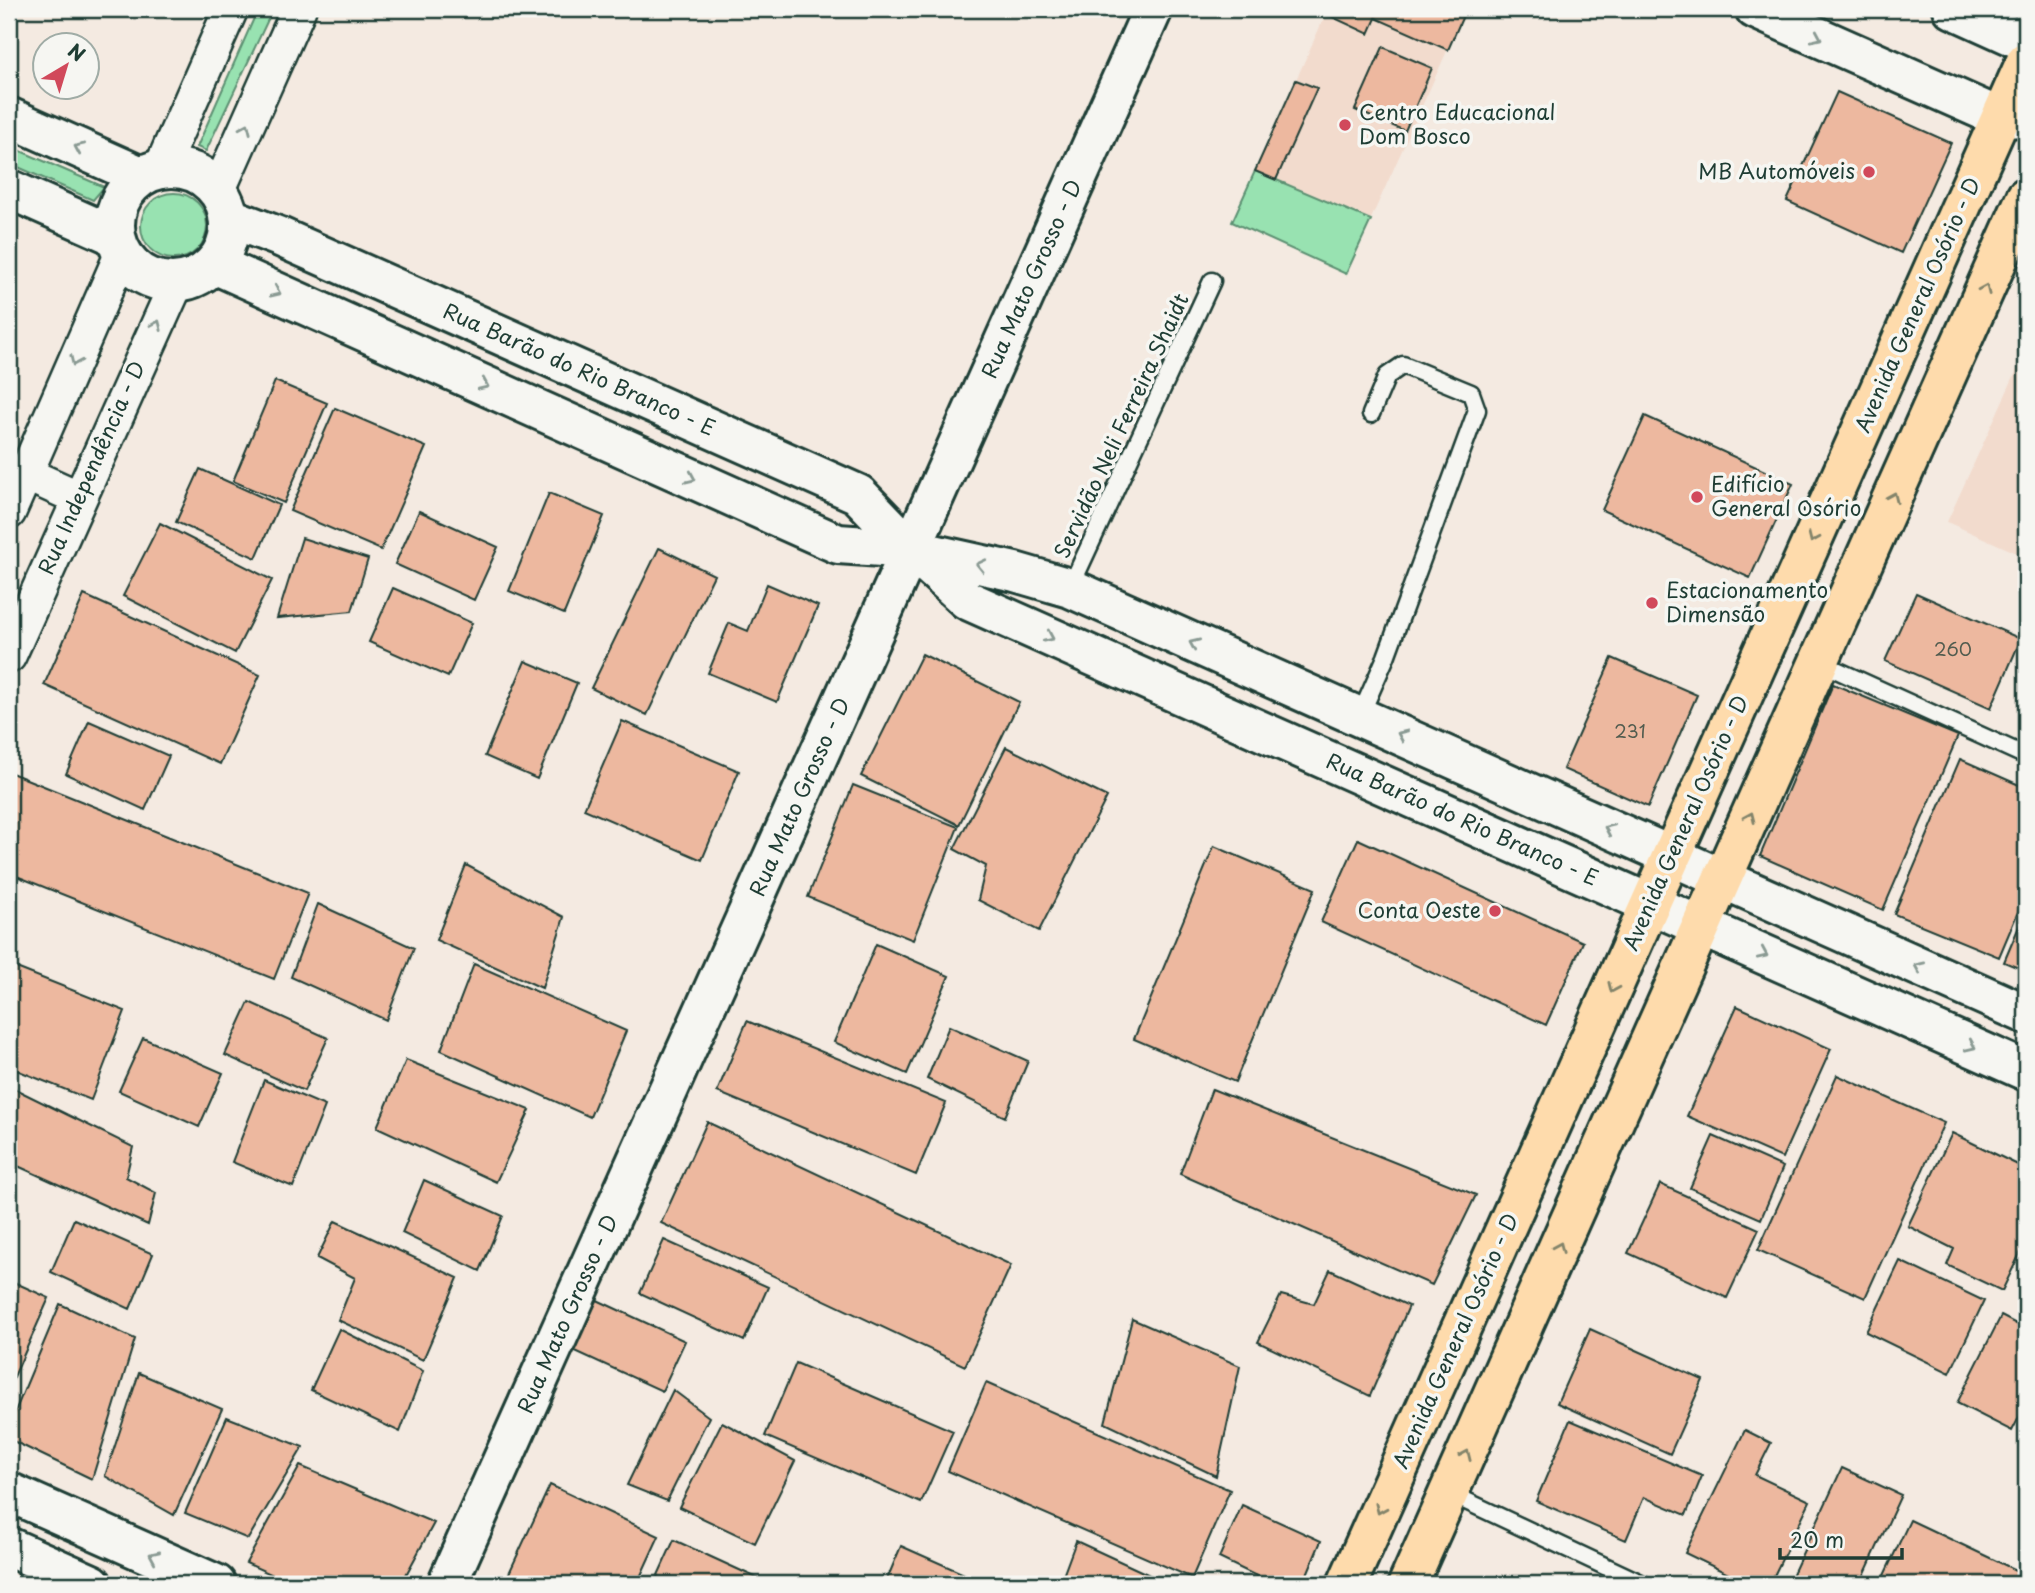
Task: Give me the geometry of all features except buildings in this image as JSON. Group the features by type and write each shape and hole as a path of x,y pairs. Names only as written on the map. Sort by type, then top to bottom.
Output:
{"main road":[{"name":"Avenida General Osório - D","path":"1347,1584 1651,903 2014,118 2026,61"},
{"path":"1408,1584 2026,197"}],"street":[{"path":"9,512 118,244 117,208 122,196 151,172 231,9"},
{"path":"223,204 299,9"},
{"name":"Rua Mato Grosso - D","path":"447,1584 1153,9"},
{"path":"1755,9 2014,118"},
{"path":"1953,9 2026,42"},
{"path":"9,117 151,172 183,168 193,171 211,183 223,204 228,237 214,264 197,277 177,282 151,279 130,264 118,244 9,190"},
{"name":"Rua Barão do Rio Branco - E","path":"223,204 270,233 858,494 911,549 967,600 2026,1071"},
{"path":"214,264 838,544 911,549 1016,572 1070,588 2026,1014"},
{"name":"Rua Independência - D","path":"9,656 177,282"},
{"path":"525,404 546,355"},
{"path":"26,474 79,498"},
{"path":"1244,724 1266,676"},
{"path":"9,1492 216,1584"},
{"path":"9,1547 92,1584"}],"lane":[{"name":"Servidão Neli Ferreira Shaidt","path":"1070,588 1212,281"},
{"path":"1360,716 1386,657 1477,410 1471,393 1403,365 1387,376 1371,414"},
{"path":"1819,662 2026,756"},
{"path":"1449,1493 1643,1584"}],"shaded area":[{"name":"Centro Educacional Dom Bosco","path":"1328,9 1466,9 1346,274 1232,222"},
{"path":"2026,350 2026,557 1947,522"}],"green space":[{"path":"258,9 273,9 206,151 197,147"},
{"path":"9,146 104,187 93,200 9,163"},
{"path":"1255,171 1371,220 1346,274 1232,222"},
{"path":"174,193 187,196 197,203 204,213 207,226 204,239 197,249 187,256 174,259 161,256 151,249 144,239 141,226 144,213 151,203 161,196"}],"place":[{"name":"Centro Educacional Dom Bosco","path":"1345,125"},
{"name":"MB Automóveis","path":"1869,172"},
{"name":"Edifício General Osório","path":"1697,497"},
{"name":"Estacionamento Dimensão","path":"1652,603"},
{"name":"Conta Oeste","path":"1495,911"}]}
